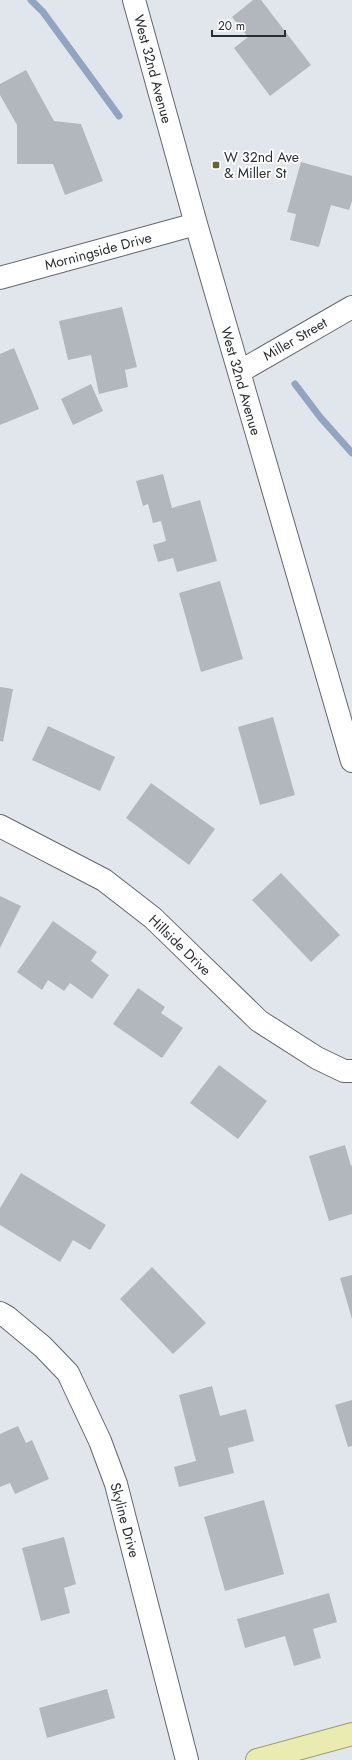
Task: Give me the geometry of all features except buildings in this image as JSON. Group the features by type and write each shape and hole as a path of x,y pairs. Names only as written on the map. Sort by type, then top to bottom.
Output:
{"main road":[{"path":"257,1760 352,1734"}],"street":[{"name":"West 32nd Avenue","path":"134,0 196,224 352,761"},
{"name":"Morningside Drive","path":"0,278 196,224"},
{"name":"Miller Street","path":"239,372 352,307"},
{"name":"Hillside Drive","path":"0,826 104,880 153,918 259,1021 317,1058 344,1071 352,1071"},
{"name":"Skyline Drive","path":"0,1314 43,1347 68,1373 100,1441 116,1484 187,1760"}],"waterway":[{"path":"31,0 43,12 119,116"},
{"path":"295,384 320,417 352,453"}],"place":[{"name":"W 32nd Ave & Miller St","path":"216,165"}]}
